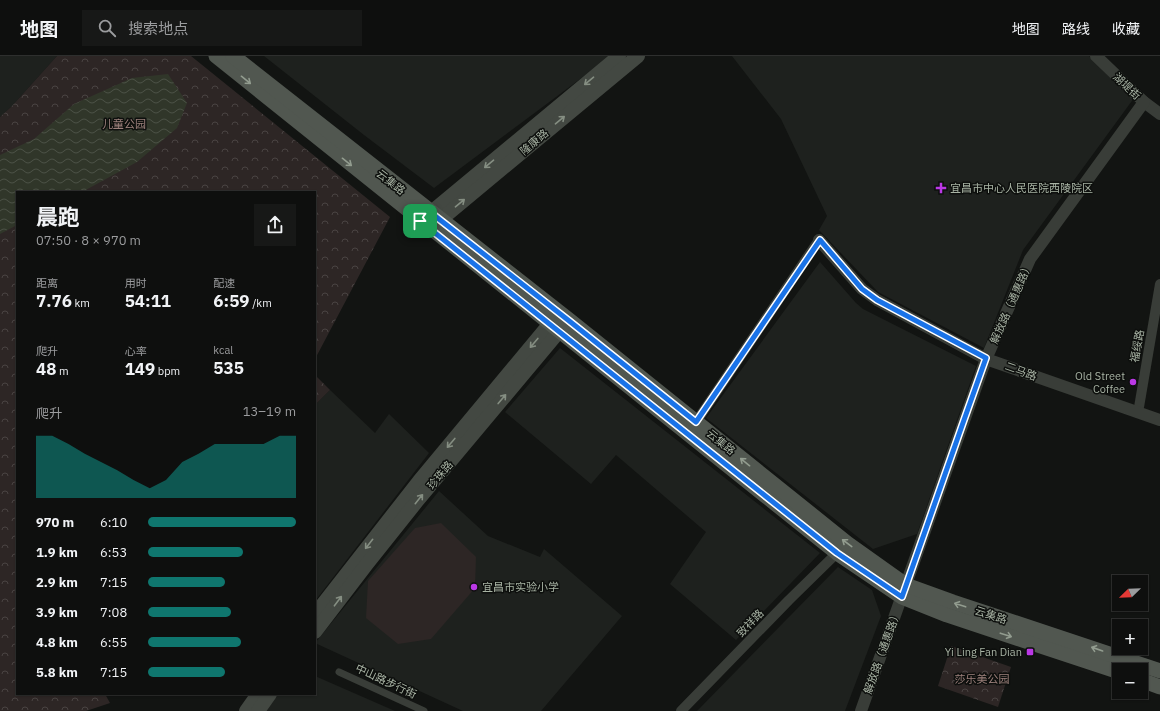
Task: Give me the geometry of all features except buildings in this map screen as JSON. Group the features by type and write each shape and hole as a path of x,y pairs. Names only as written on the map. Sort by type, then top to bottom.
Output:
{"main road":[{"name":"云集路","path":"216,56 430,220 559,322 837,553 947,616 1112,670"},
{"name":"云集路","path":"233,56 430,220"},
{"name":"隆康路","path":"430,220 619,56"},
{"name":"隆康路","path":"430,220 638,56"},
{"name":"云集路","path":"559,322 696,422 847,543 904,591 953,602 1160,671"},
{"name":"珍珠路","path":"316,613 418,481 559,322"},
{"name":"珍珠路","path":"316,631 559,322"},
{"path":"1148,683 1160,687"},
{"path":"246,711 257,695"},
{"path":"258,711 269,695"}],"street":[{"name":"湖堤街","path":"1096,56 1144,102 1160,114"},
{"name":"解放路（通惠路）","path":"861,711 986,358 1030,259 1144,102"},
{"name":"二马路","path":"820,240 862,289 877,300 986,358 1160,420"},
{"path":"696,422 820,240"},
{"name":"福绥路","path":"1138,413 1160,284"},
{"name":"致祥路","path":"681,711 837,553"},
{"name":"中山路步行街","path":"339,672 424,711"}],"shaded area":[{"path":"0,56 57,56 12,106 0,117"},
{"path":"264,56 611,56 434,188"},
{"name":"宜昌市中心人民医院西陵院区","path":"732,56 1089,56 1134,98 1023,250 984,348 878,292 819,230 827,216 781,119"},
{"path":"820,262 863,309 976,366 917,534 873,549 706,418"},
{"path":"560,348 820,553 736,640 670,584 706,532 616,455 591,484 505,412"},
{"path":"330,390 375,433 389,414 429,453 316,600 316,404"},
{"name":"宜昌市实验小学","path":"439,491 488,536 540,557 544,549 622,616 541,711 463,711 316,643"},
{"path":"838,567 872,590 881,616 845,711 697,711"},
{"path":"316,676 395,711 264,711 275,695 316,695"}],"green space":[{"name":"儿童公园","path":"57,56 191,56 390,217 316,357 316,191 16,191 16,695 106,695 110,703 86,711 0,711 0,117 12,106"},
{"path":"316,376 330,390 316,404"},
{"path":"441,523 476,557 475,588 431,639 398,644 366,618 368,581 415,528"},
{"name":"莎乐美公园","path":"951,646 1011,667 998,707 938,686"}],"water":[{"path":"168,74 187,103 177,128 137,162 84,191 16,191 16,226 0,234 0,155 34,139 74,104 132,78"}],"place":[{"name":"宜昌市中心人民医院西陵院区","path":"941,188"},
{"name":"Old Street Coffee","path":"1133,382"},
{"name":"宜昌市实验小学","path":"474,587"},
{"name":"Yi Ling Fan Dian","path":"1030,652"}],"route":[{"path":"430,212 696,422 820,240 862,289 877,300 986,358 902,597 837,553 420,221 430,212"}]}
